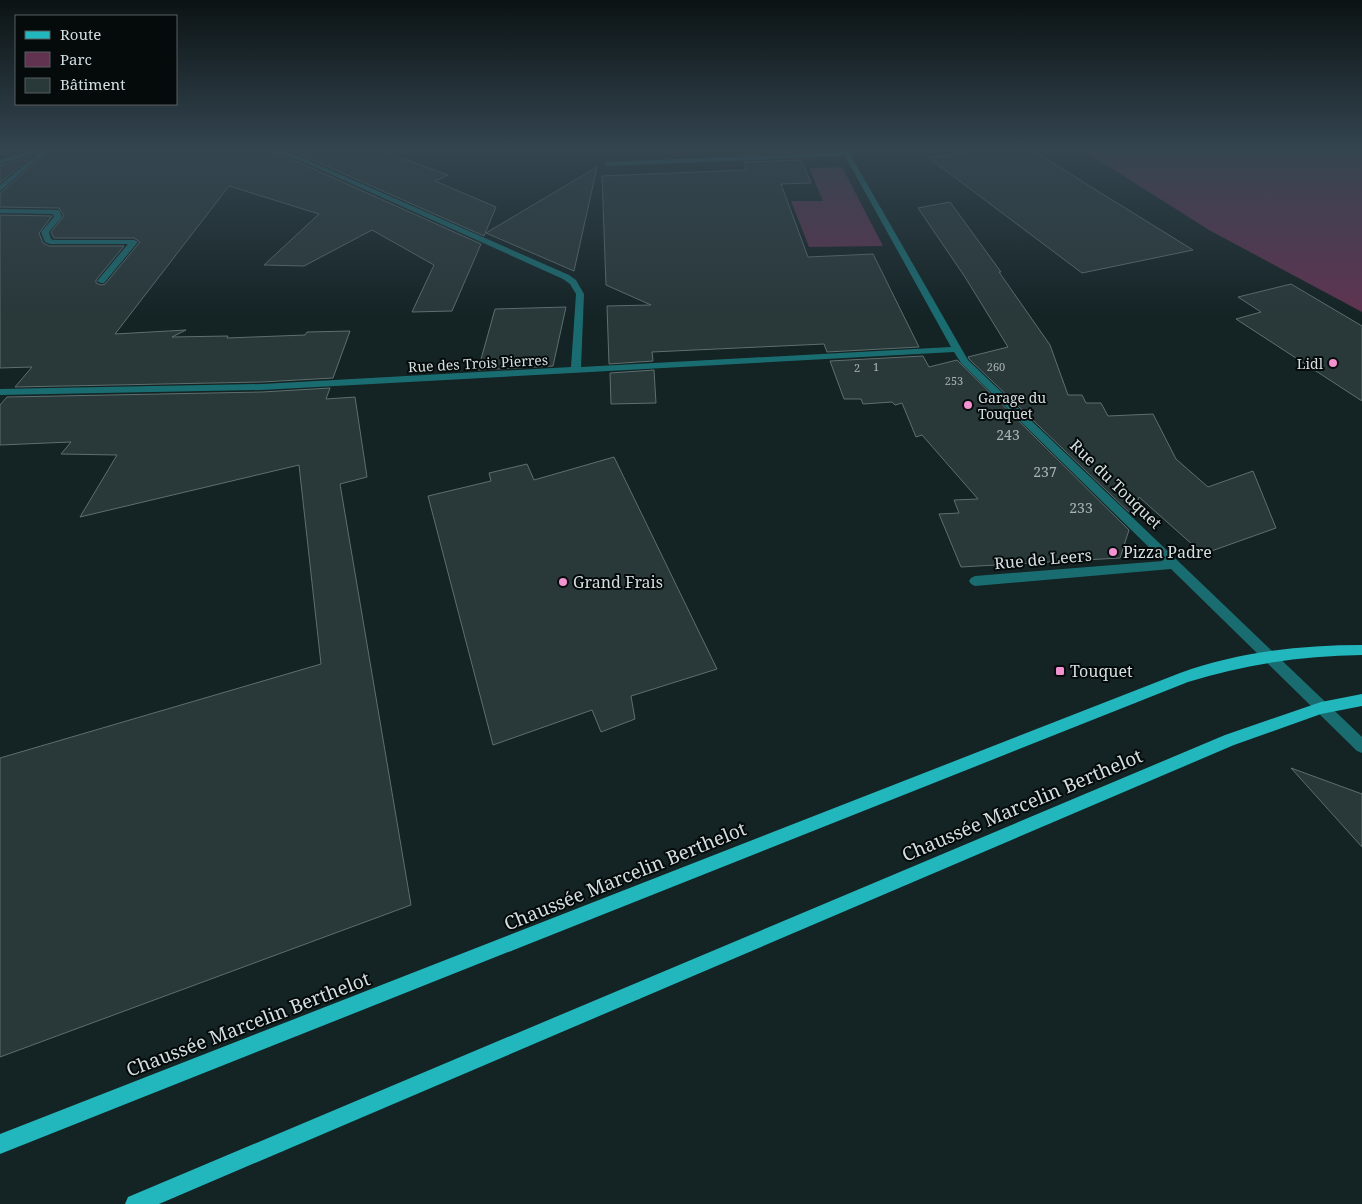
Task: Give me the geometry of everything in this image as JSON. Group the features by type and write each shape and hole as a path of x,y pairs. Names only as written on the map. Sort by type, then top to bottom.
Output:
{"main road":[{"name":"Chaussée Marcelin Berthelot","path":"0,1144 1185,677 1236,661 1268,656 1296,652 1362,650"},
{"name":"Chaussée Marcelin Berthelot","path":"135,1204 1230,740 1321,708 1362,700"}],"street":[{"path":"407,205 566,276 573,282 580,294 576,371"},
{"name":"Rue du Touquet","path":"876,205 964,361 1362,746"},
{"path":"0,211 56,212 58,217 45,232 48,240 53,242 134,242 101,281"},
{"name":"Rue des Trois Pierres","path":"0,392 262,387 956,349"},
{"name":"Rue de Leers","path":"975,581 1175,564"}],"green space":[{"path":"793,205 862,205 883,246 809,247"},
{"path":"1170,205 1362,205 1362,312 1209,230"}],"building":[{"path":"0,205 214,205 115,334 186,330 172,337 228,336 227,338 350,331 333,378 262,382 15,387 32,367 0,368 0,215 52,216 39,233 43,243 49,246 124,246 96,280 96,283 101,285 105,284 140,242 134,238 54,238 51,232 64,216 59,208 0,207"},
{"path":"291,205 394,205 481,244 452,311 412,312 434,265 372,230 304,266 264,265 319,214"},
{"path":"415,205 492,205 496,207 484,236"},
{"path":"533,205 589,205 574,271 486,233"},
{"path":"603,205 789,205 808,257 873,254 919,347 827,352 824,344 652,352 653,361 609,364 607,306 651,305 606,285"},
{"path":"933,205 952,205 1001,272 999,272 1050,345 1068,395 1082,395 1086,403 1101,403 1108,416 1153,414 1176,459 1208,487 1253,471 1276,528 1203,554 1139,497 1133,516 969,359 968,357 1008,347 965,277 918,208"},
{"path":"992,205 1121,205 1193,250 1082,273"},
{"name":"Lidl","path":"1291,284 1362,326 1362,401 1236,319 1261,312 1238,297"},
{"path":"566,307 553,366 478,370 495,309"},
{"path":"923,356 929,367 957,360 1129,530 1120,558 961,567 939,514 959,513 954,500 978,499 922,435 916,437 902,403 895,405 892,402 863,404 861,399 844,399 830,361"},
{"path":"654,370 656,403 611,404 610,373"},
{"path":"330,388 326,399 355,397 367,477 340,484 411,905 0,1057 0,758 321,664 299,465 80,517 117,455 61,454 71,442 0,445 0,405 7,397 262,392"},
{"name":"Grand Frais","path":"614,457 717,669 631,696 635,719 601,732 592,710 493,745 428,496 491,481 489,473 527,464 534,480"},
{"path":"1291,768 1362,794 1362,847"}],"place":[{"name":"Lidl","path":"1333,363"},
{"name":"Garage du Touquet","path":"968,405"},
{"name":"Pizza Padre","path":"1113,552"},
{"name":"Grand Frais","path":"563,582"},
{"name":"Touquet","path":"1060,671"}]}
